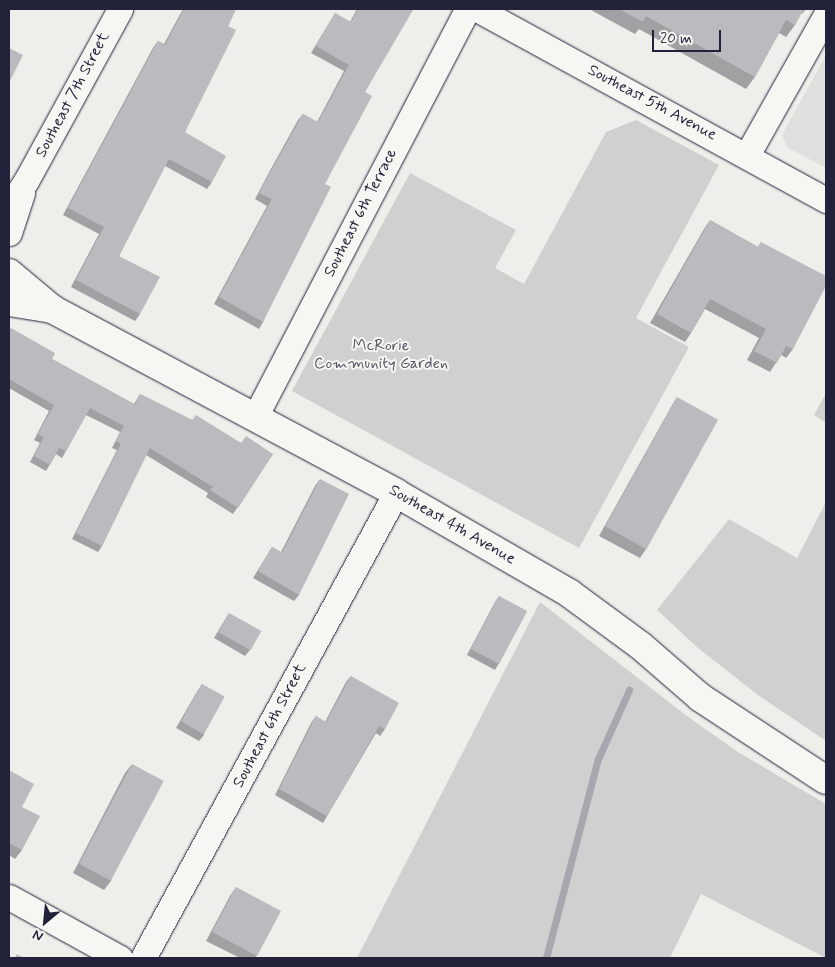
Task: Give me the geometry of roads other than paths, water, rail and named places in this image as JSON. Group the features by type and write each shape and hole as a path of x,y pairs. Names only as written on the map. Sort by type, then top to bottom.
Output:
{"street":[{"name":"Southeast 7th Street","path":"9,207 26,181 120,9"},
{"name":"Southeast 6th Terrace","path":"255,417 467,9"},
{"name":"Southeast 5th Avenue","path":"477,9 747,155 826,200"},
{"path":"747,155 826,15"},
{"name":"Southeast 7th Street","path":"9,233 26,181"},
{"name":"Southeast 4th Avenue","path":"9,273 52,309 396,493 569,592 641,646 701,698 826,780"},
{"name":"Southeast 4th Avenue","path":"9,302 52,309"},
{"name":"Southeast 6th Street","path":"144,958 396,493"},
{"path":"9,898 120,958"}],"waterway":[{"path":"546,958 598,759 629,690"}],"park label":[{"name":"McRorie Community Garden","path":"381,355"}]}
